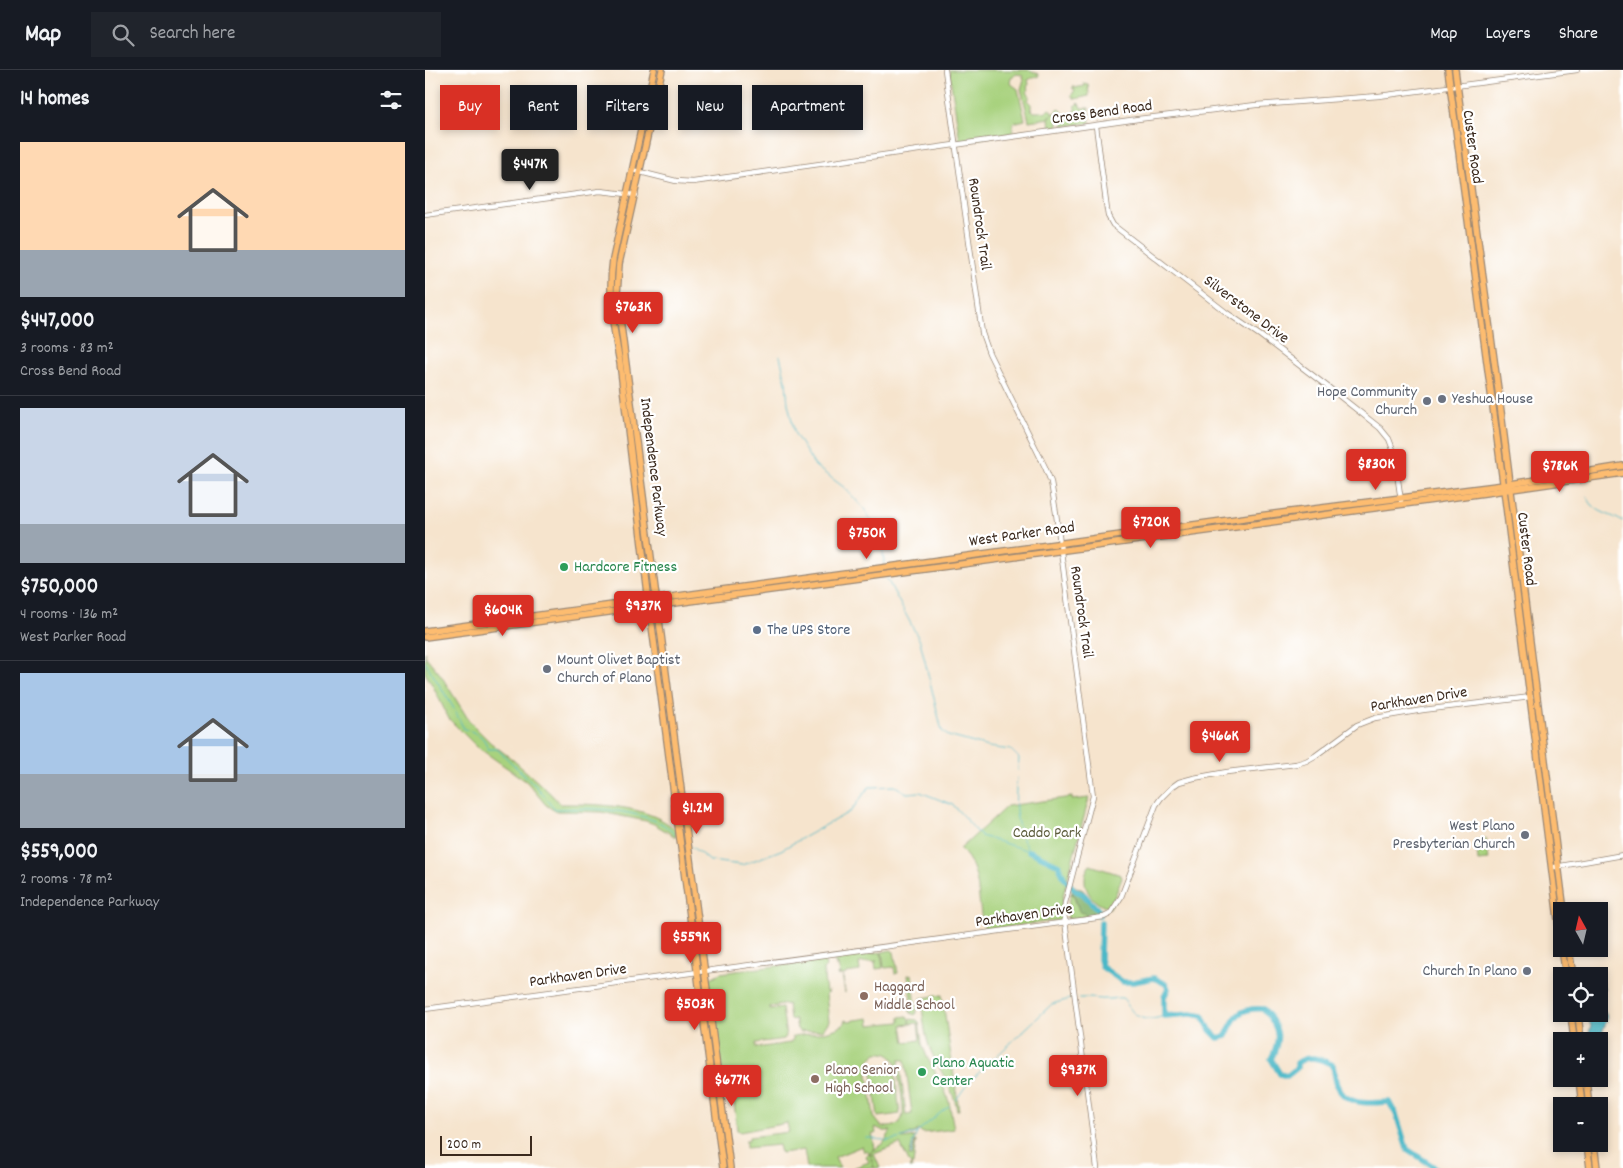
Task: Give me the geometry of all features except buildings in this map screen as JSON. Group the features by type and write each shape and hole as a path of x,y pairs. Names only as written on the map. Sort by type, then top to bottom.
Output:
{"main road":[{"name":"Independence Parkway","path":"654,70 613,259 610,285 613,328 621,370 643,548 653,603 701,972 723,1168"},
{"name":"Independence Parkway","path":"653,603 650,547 617,290 619,264 636,195 662,70"},
{"name":"Custer Road","path":"1448,70 1454,86"},
{"name":"Custer Road","path":"1455,70 1454,86 1534,697 1558,902"},
{"name":"West Parker Road","path":"1557,480 1623,466"},
{"name":"West Parker Road","path":"653,603 709,599 748,590 783,585 1557,480 1623,473"},
{"path":"643,548 650,547"},
{"name":"West Parker Road","path":"425,638 653,603 708,592 748,590"},
{"path":"708,592 709,599"},
{"name":"West Parker Road","path":"425,631 555,617"},
{"name":"Custer Road","path":"1555,867 1563,902"},
{"name":"Independence Parkway","path":"701,972 730,1168"},
{"path":"1588,1152 1590,1168"},
{"path":"1595,1152 1597,1168"}],"street":[{"name":"Roundrock Trail","path":"945,70 982,333 989,353 1031,435 1049,476 1052,489 1093,796 1065,903 1065,924 1097,1168"},
{"name":"Cross Bend Road","path":"632,170 676,181 693,182 1256,105 1339,100 1577,70"},
{"name":"Silverstone Drive","path":"1096,126 1108,216 1113,225 1379,428 1389,439 1394,452 1401,501"},
{"path":"425,215 600,192 636,195"},
{"name":"Parkhaven Drive","path":"425,1009 1065,924 1104,917 1115,908 1127,882 1156,805 1179,782 1227,772 1296,764 1306,761 1357,725 1375,718 1423,710 1534,697"},
{"path":"1555,867 1623,855"}],"green space":[{"path":"949,70 1030,70 1039,74 1038,77 1036,76 1028,80 1029,84 1027,87 1029,89 1027,92 1030,96 1028,100 1031,103 1031,109 1034,112 1042,111 1045,113 1049,109 1053,112 1049,118 1029,121 1021,89 1024,79 1022,75 1017,74 1011,77 1010,83 1018,89 1025,120 1013,123 1014,133 960,141"},
{"path":"1084,83 1088,84 1089,96 1075,99 1071,96 1075,90 1072,88 1074,86 1074,88 1085,86"},
{"path":"1079,103 1081,108 1089,108 1090,123 1063,126 1067,117 1069,118 1072,114 1077,116 1073,113 1076,109 1074,107"},
{"path":"1059,108 1063,112 1058,120 1058,127 1050,128 1049,118"},
{"path":"425,652 426,657 440,674 470,722 560,804 605,805 636,810 664,821 676,830 676,837 646,821 601,812 555,811 546,805 527,782 476,746 449,719 425,673"},
{"name":"Caddo Park","path":"1072,797 1072,800 1089,798 1063,896 1061,920 985,930 973,867 968,857 960,849 1007,806"},
{"path":"1486,839 1489,860 1478,861 1476,840"},
{"path":"1090,865 1121,875 1122,878 1110,908 1097,902 1088,892 1085,878"},
{"path":"1074,886 1083,890 1103,913 1088,917 1079,911 1074,894 1071,894"},
{"path":"1071,894 1074,894 1076,904 1088,917 1068,919 1067,911"},
{"path":"891,950 894,952 898,973 895,974 894,967 884,967 882,952"},
{"path":"881,952 883,968 876,969 875,962 877,961 859,963 860,971 843,975 845,993 842,974 839,976 837,961 837,967 834,958"},
{"name":"Plano Senior High School","path":"824,960 826,967 823,970 826,992 829,991 826,994 829,1021 823,1030 800,1032 797,1029 795,1019 790,1020 788,1004 770,1007 770,1010 782,1008 786,1037 784,1039 756,1043 756,1048 790,1043 793,1036 833,1030 843,1025 845,1020 869,1018 870,1025 900,1022 900,1017 907,1016 909,1019 917,1020 919,1022 922,1044 927,1057 944,1088 949,1102 954,1129 923,1133 919,1130 902,1138 915,1137 909,1156 912,1156 916,1141 912,1168 910,1168 911,1164 900,1144 874,1154 880,1168 853,1168 869,1162 866,1156 870,1154 871,1157 871,1152 869,1154 867,1151 864,1152 862,1146 835,1157 840,1168 807,1168 804,1150 781,1153 779,1145 746,1148 746,1140 749,1140 749,1137 789,1132 787,1123 740,1132 737,1130 732,1084 722,1085 709,979 720,973","holes":["918,1023 920,1040 905,1042 902,1025","877,1053 883,1053 891,1056 896,1063 903,1115 900,1122 895,1126 881,1126 874,1117 867,1067 870,1059","899,1060 905,1060 912,1114 906,1115","875,1127 884,1131 891,1131 883,1144 871,1152 875,1148 872,1134 876,1134"]},
{"path":"912,974 917,1013 915,1015 909,1009 912,1009 908,975"},
{"path":"942,995 959,1110 957,1110 949,1086 930,1049 924,1024 921,998"},
{"path":"894,1064 900,1114 878,1117 871,1066"}],"water":[{"path":"1589,1022 1606,1022 1602,1032 1589,1032 1591,1026"}],"waterway":[{"path":"780,356 795,434 815,466 845,488 865,510 875,527 883,550 884,564"},
{"path":"1587,496 1598,510 1623,522"},
{"path":"887,579 920,641 942,731 948,736 988,747 1011,750 1019,758 1018,770"},
{"path":"425,662 453,707 464,729 480,736 485,741 488,749 497,749 536,786 555,809 595,809 635,814 662,824 675,834"},
{"path":"1017,778 1018,824 1028,850"},
{"path":"692,847 710,861 742,865 781,850 851,811 869,787 895,786 907,793 920,792 953,805 981,836 1029,851"},
{"path":"1029,851 1059,865 1064,878 1076,891 1083,894 1099,911 1099,915"},
{"path":"1101,922 1100,959 1102,967 1123,982 1154,978 1166,984 1168,989 1164,997 1164,1016 1191,1014 1203,1016 1210,1030 1218,1038 1226,1036 1239,1014 1249,1009 1264,1009 1276,1027 1278,1039 1271,1059 1280,1074 1287,1076 1297,1068 1297,1063 1311,1058 1333,1065 1336,1083 1341,1092 1346,1097 1359,1102 1389,1102 1396,1114 1407,1149 1436,1168"},
{"path":"1079,998 1122,998 1132,1012 1144,1019 1164,1016"},
{"path":"956,1100 968,1083 1052,1004 1070,999"},
{"path":"911,1155 913,1142 918,1131 949,1106"},
{"path":"886,1141 917,1133"},
{"path":"866,1138 873,1138"},
{"path":"874,1139 884,1140"}],"place":[{"name":"Yeshua House","path":"1442,399"},
{"name":"Hope Community Church","path":"1427,401"},
{"name":"Hardcore Fitness","path":"564,567"},
{"name":"The UPS Store","path":"757,630"},
{"name":"Mount Olivet Baptist Church of Plano","path":"547,669"},
{"name":"West Plano Presbyterian Church","path":"1525,835"},
{"name":"Church In Plano","path":"1527,971"},
{"name":"Haggard Middle School","path":"864,996"},
{"name":"Plano Aquatic Center","path":"922,1072"},
{"name":"Plano Senior High School","path":"815,1079"}]}
